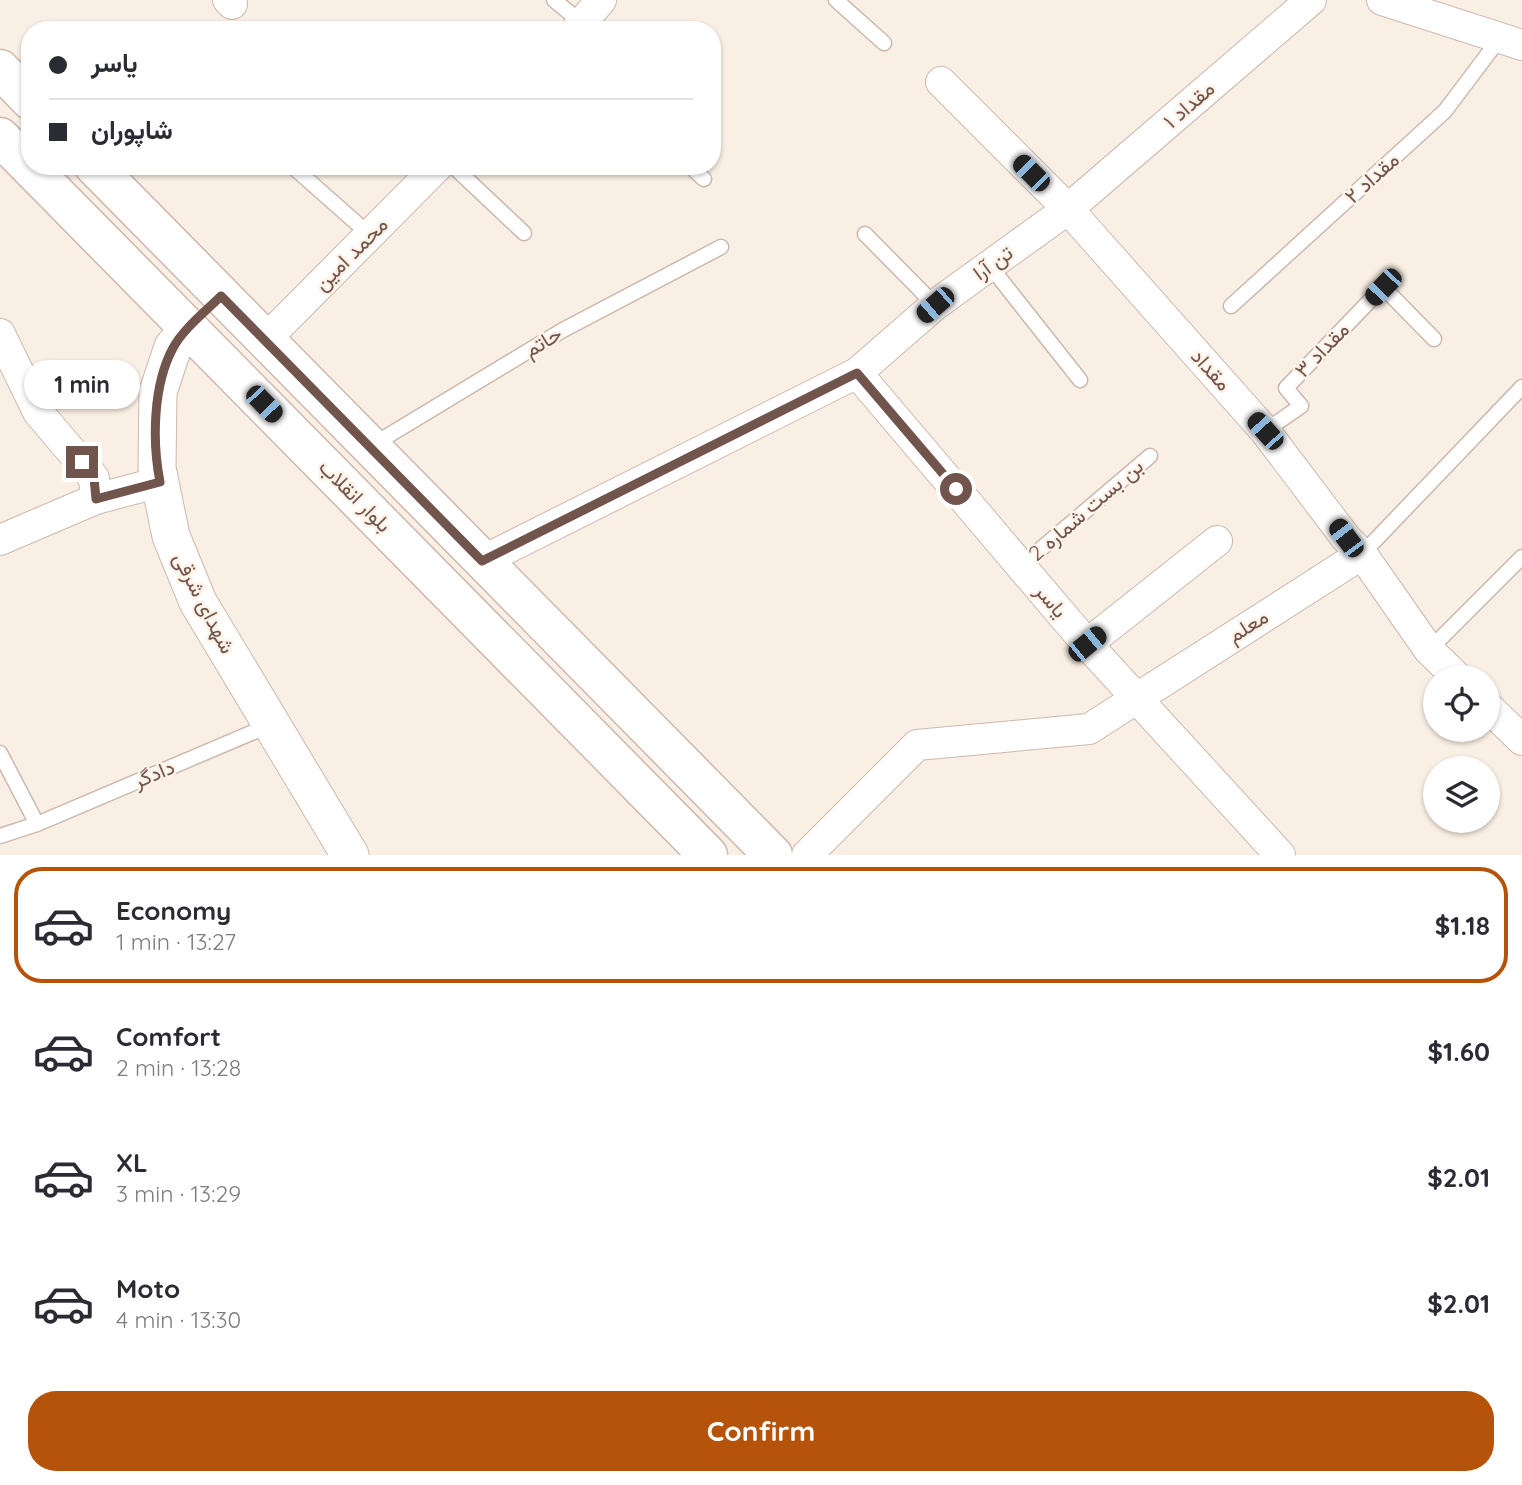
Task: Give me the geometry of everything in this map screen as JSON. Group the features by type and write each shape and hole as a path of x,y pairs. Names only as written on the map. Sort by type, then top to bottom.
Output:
{"main road":[{"path":"0,69 21,91"},
{"name":"بلوار انقلاب","path":"0,137 21,158"},
{"name":"بلوار انقلاب","path":"38,175 708,855"},
{"path":"103,175 773,855"},
{"path":"190,329 221,296"}],"street":[{"path":"584,21 601,0"},
{"name":"مقداد ۱","path":"1068,209 1311,0"},
{"path":"1382,0 1511,41"},
{"name":"مقداد","path":"941,82 1068,209 1265,431 1346,538 1362,554 1429,650 1445,665"},
{"name":"محمد امین","path":"264,341 429,175"},
{"name":"تن آرا","path":"482,561 857,373 935,305 1068,209"},
{"name":"شهدای شرقی","path":"190,329 173,347 158,393 157,468 171,536 198,601 350,855"},
{"path":"0,334 38,412 94,478 96,499"},
{"name":"یاسر","path":"857,373 1087,644 1280,855"},
{"path":"0,540 96,499 160,482"},
{"path":"1087,644 1217,541"},
{"name":"معلم","path":"807,855 917,745 1089,729 1134,697 1362,554"},
{"path":"1500,718 1522,740"}],"lane":[{"path":"554,0 573,21"},
{"path":"836,0 884,43"},
{"name":"مقداد ۲","path":"1231,306 1445,111 1511,41"},
{"path":"302,175 370,235"},
{"path":"463,175 524,233"},
{"path":"700,175 704,179"},
{"path":"865,234 935,305"},
{"name":"حاتم","path":"370,447 563,330 721,247"},
{"path":"990,266 1080,380"},
{"name":"مقداد ۳","path":"1265,431 1301,406 1286,388 1383,287 1434,339"},
{"path":"1362,554 1522,387"},
{"name":"بن بست شماره 2","path":"1022,565 1150,456"},
{"path":"1429,650 1522,557"},
{"name":"دادگر","path":"0,836 37,824 271,724"},
{"path":"0,754 37,824"}],"route":[{"path":"82,462 94,478 96,499 160,482 157,468 158,393 173,347 221,296 482,561 857,373 956,489"}]}
